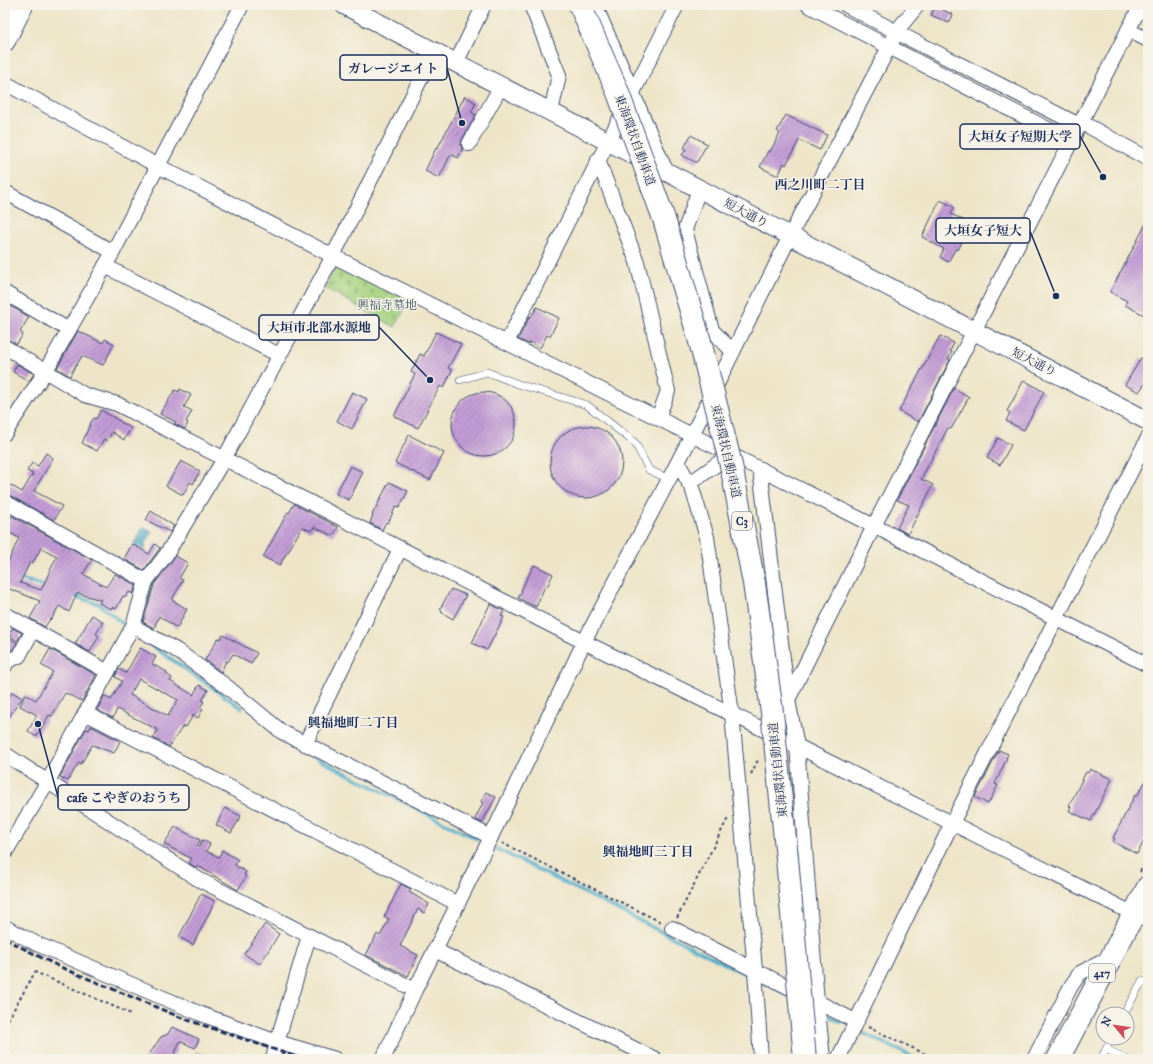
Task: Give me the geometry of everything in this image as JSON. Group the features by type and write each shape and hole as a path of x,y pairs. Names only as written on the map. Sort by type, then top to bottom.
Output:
{"highway":[{"name":"東海環状自動車道","path":"580,5 617,90 664,219 701,345 731,465 754,583 772,712 805,1059"},
{"name":"417","path":"1058,1059 1110,958 1141,917 1146,876"}],"main road":[{"path":"5,41 23,5"}],"street":[{"path":"5,433 45,372 113,252 242,5"},
{"name":"短大通り","path":"344,5 1148,421"},
{"path":"456,63 484,5"},
{"path":"531,5 559,75 551,112"},
{"path":"595,5 666,171"},
{"path":"507,342 598,160 633,94 676,5"},
{"path":"808,5 893,39 1076,131 1148,159"},
{"path":"846,5 893,39"},
{"path":"383,1059 584,642 678,463 790,236 893,39 918,5"},
{"path":"771,734 973,330 1141,5"},
{"path":"1128,30 1148,40"},
{"path":"5,853 48,781 133,626 146,581 166,554 224,459 280,355 333,256 434,52"},
{"path":"5,83 158,166 333,256 1148,664"},
{"path":"469,144 501,86"},
{"path":"598,160 637,262 668,391 658,418"},
{"path":"700,189 685,230 712,330 733,352"},
{"path":"5,192 113,252"},
{"path":"105,266 280,355"},
{"path":"5,293 69,330"},
{"path":"5,347 85,395 117,404 584,642 1141,917"},
{"path":"838,1059 952,823 1148,438"},
{"path":"689,484 731,454"},
{"path":"678,463 689,484 707,538 732,714 755,970 761,1059"},
{"path":"760,469 788,700 797,746 817,1002 823,1059"},
{"path":"5,502 146,581"},
{"path":"305,744 400,549"},
{"path":"5,614 108,672"},
{"path":"133,626 176,650 226,686 282,732 490,837"},
{"path":"5,666 6,662 19,656 33,630"},
{"path":"85,713 458,904"},
{"path":"5,754 198,879 415,990"},
{"path":"5,927 37,944 201,1014 277,1042 335,1059"},
{"path":"672,928 857,1022"},
{"path":"273,1059 309,936"},
{"path":"435,950 655,1059"},
{"path":"1034,1059 1071,986 1080,973 1110,958"}],"lane":[{"path":"460,380 487,372 518,384 588,405 635,443 649,470 669,479"},
{"path":"1128,1006 1142,981 1148,984"},
{"path":"1101,1059 1108,1046"},
{"path":"1106,1049 1126,1059"}],"path":[{"path":"490,837 672,928 771,734"},
{"path":"1146,876 1148,868"},
{"path":"5,1025 35,972 132,1014"},
{"path":"857,1022 936,1059"}],"green space":[{"name":"興福寺墓地","path":"337,262 410,299 395,327 325,288"}],"water":[{"path":"143,527 152,532 144,546 146,547 144,550 134,544"}],"building":[{"path":"935,6 953,15 949,23 931,15"},
{"path":"465,96 476,103 471,112 476,115 462,140 462,149 458,158 451,154 439,178 425,171"},
{"path":"786,115 827,135 820,150 799,140 786,165 784,163 778,176 760,167 768,151 770,152 780,133 777,131"},
{"path":"691,135 707,144 697,162 682,155"},
{"path":"940,200 954,207 951,214 973,225 958,250 956,248 948,262 940,257 944,249 922,237"},
{"path":"1148,220 1148,317 1125,305 1127,301 1110,292"},
{"path":"5,303 29,317 20,332 23,334 17,344 5,338"},
{"path":"537,307 559,318 550,336 547,335 540,348 530,342 529,344 518,339 530,316 531,317"},
{"path":"78,331 103,343 105,339 114,344 103,365 82,356 70,376 57,368"},
{"path":"436,332 461,344 448,368 452,370 444,388 440,386 418,428 394,416 415,374 411,372 420,354 424,356"},
{"path":"940,336 954,343 950,351 952,352 948,359 950,360 918,422 899,411"},
{"path":"1141,358 1148,361 1148,379 1139,392 1125,385"},
{"path":"17,364 34,374 29,381 13,372"},
{"path":"1024,380 1044,392 1024,430 1006,421 1010,413 1007,411"},
{"path":"954,388 969,397 951,429 948,428 921,479 933,485 908,534 897,528 909,505 897,500"},
{"path":"180,389 191,395 184,407 192,411 186,422 188,423 185,429 174,424 176,422 160,414 175,390 179,392"},
{"path":"352,392 367,399 352,429 337,421"},
{"path":"478,392 490,392 507,401 514,412 516,424 514,436 507,447 490,456 478,456 466,451 457,442 452,430 452,418 457,406 466,397"},
{"path":"101,410 131,428 124,440 112,432 107,441 104,439 97,451 82,443 91,422 94,418 96,419"},
{"path":"586,426 600,429 612,436 619,448 622,462 619,476 612,488 600,495 586,498 572,495 560,488 553,476 550,462 553,448 560,436 572,429"},
{"path":"409,435 444,453 430,480 395,463"},
{"path":"998,438 1011,445 1000,465 987,458"},
{"path":"46,453 53,458 34,491 62,506 54,520 5,494 5,482 22,492 33,474 27,471 32,463 38,466"},
{"path":"181,461 200,471 193,484 190,482 183,495 166,486"},
{"path":"350,466 363,472 349,500 336,494"},
{"path":"389,482 408,491 399,508 396,506 388,523 386,522 382,530 370,523 372,515"},
{"path":"294,504 338,527 333,536 314,527 311,531 302,527 280,565 263,557"},
{"path":"151,511 174,526 170,532 146,520"},
{"path":"12,516 92,560 83,574 106,587 115,574 136,585 133,594 129,592 126,597 123,596 116,609 112,607 111,609 99,603 101,600 77,593 69,612 59,606 45,627 30,618 40,601 5,587 5,569 19,538 5,530 5,527","holes":["41,548 57,556 41,590 20,583 30,562 32,564"]},
{"path":"132,544 149,554 155,544 160,548 144,570 124,559"},
{"path":"175,556 188,563 180,577 180,579 183,580 172,600 187,609 177,628 159,616 154,628 143,622 154,585"},
{"path":"534,565 553,574 547,587 545,586 536,607 518,598"},
{"path":"451,589 466,595 453,619 441,612 442,610 440,609"},
{"path":"490,604 504,611 501,616 504,617 487,650 472,643"},
{"path":"92,615 103,622 96,634 99,636 90,652 75,644"},
{"path":"13,628 22,633 17,641 8,634"},
{"path":"223,635 257,653 251,664 233,654 228,662 226,661 221,672 205,660 218,638 220,639"},
{"path":"9,637 17,643 13,649 5,653 5,643"},
{"path":"140,648 156,657 152,664 167,672 166,674 172,678 170,681 193,695 199,685 208,690 202,701 204,702 200,707 203,709 198,718 193,715 186,727 183,726 169,747 153,738 158,730 117,709 113,718 97,710 104,696 111,700 122,681 115,677 119,669 126,673","holes":["139,679 178,700 168,716 130,695"]},
{"path":"50,649 96,675 82,701 65,693 52,716 49,715 36,737 28,731 37,715 20,706 25,694 36,700 53,672 41,665"},
{"path":"12,692 22,698 5,723 5,704"},
{"path":"91,726 120,741 114,753 92,745 81,764 79,762 68,781 60,777 86,729 89,730"},
{"path":"999,750 1008,754 995,784 998,785 988,804 975,797"},
{"path":"1090,769 1112,779 1091,821 1069,811 1071,807 1069,806 1086,772 1088,773"},
{"path":"1148,777 1148,834 1137,854 1113,842 1115,839 1113,838 1135,795 1137,796"},
{"path":"486,792 496,797 482,823 475,819 483,803 481,802"},
{"path":"225,808 241,816 231,833 216,825"},
{"path":"175,827 200,840 197,846 199,847 202,840 210,844 206,851 219,857 222,850 238,860 235,865 246,872 244,875 246,876 238,890 198,866 197,868 189,863 192,859 164,844"},
{"path":"401,884 411,889 409,892 429,904 424,913 418,909 400,946 418,955 408,976 366,955 377,934 380,936 389,919 384,917"},
{"path":"201,894 215,901 193,945 179,937"},
{"path":"265,924 279,934 260,964 244,954"},
{"path":"172,1027 199,1039 195,1048 180,1041 173,1058 169,1055 167,1059 146,1059 161,1037 168,1034"}],"waterway":[{"path":"18,578 46,587"},
{"path":"71,595 99,604 123,624"},
{"path":"145,641 242,708"},
{"path":"285,740 294,747 477,839"},
{"path":"497,849 751,977"},
{"path":"759,980 793,997"},
{"path":"821,1012 841,1022"},
{"path":"863,1033 917,1059"}],"railway":[{"path":"5,939 58,966 182,1018 302,1059"}],"place":[{"name":"ガレージエイト","path":"462,123"},
{"name":"大垣女子短期大学","path":"1103,177"},
{"name":"大垣女子短大","path":"1056,296"},
{"name":"大垣市北部水源地","path":"430,380"},
{"name":"cafe こやぎのおうち","path":"38,724"}],"district":[{"name":"西之川町二丁目","path":"820,185"},
{"name":"興福地町二丁目","path":"353,723"},
{"name":"興福地町三丁目","path":"648,852"}]}
